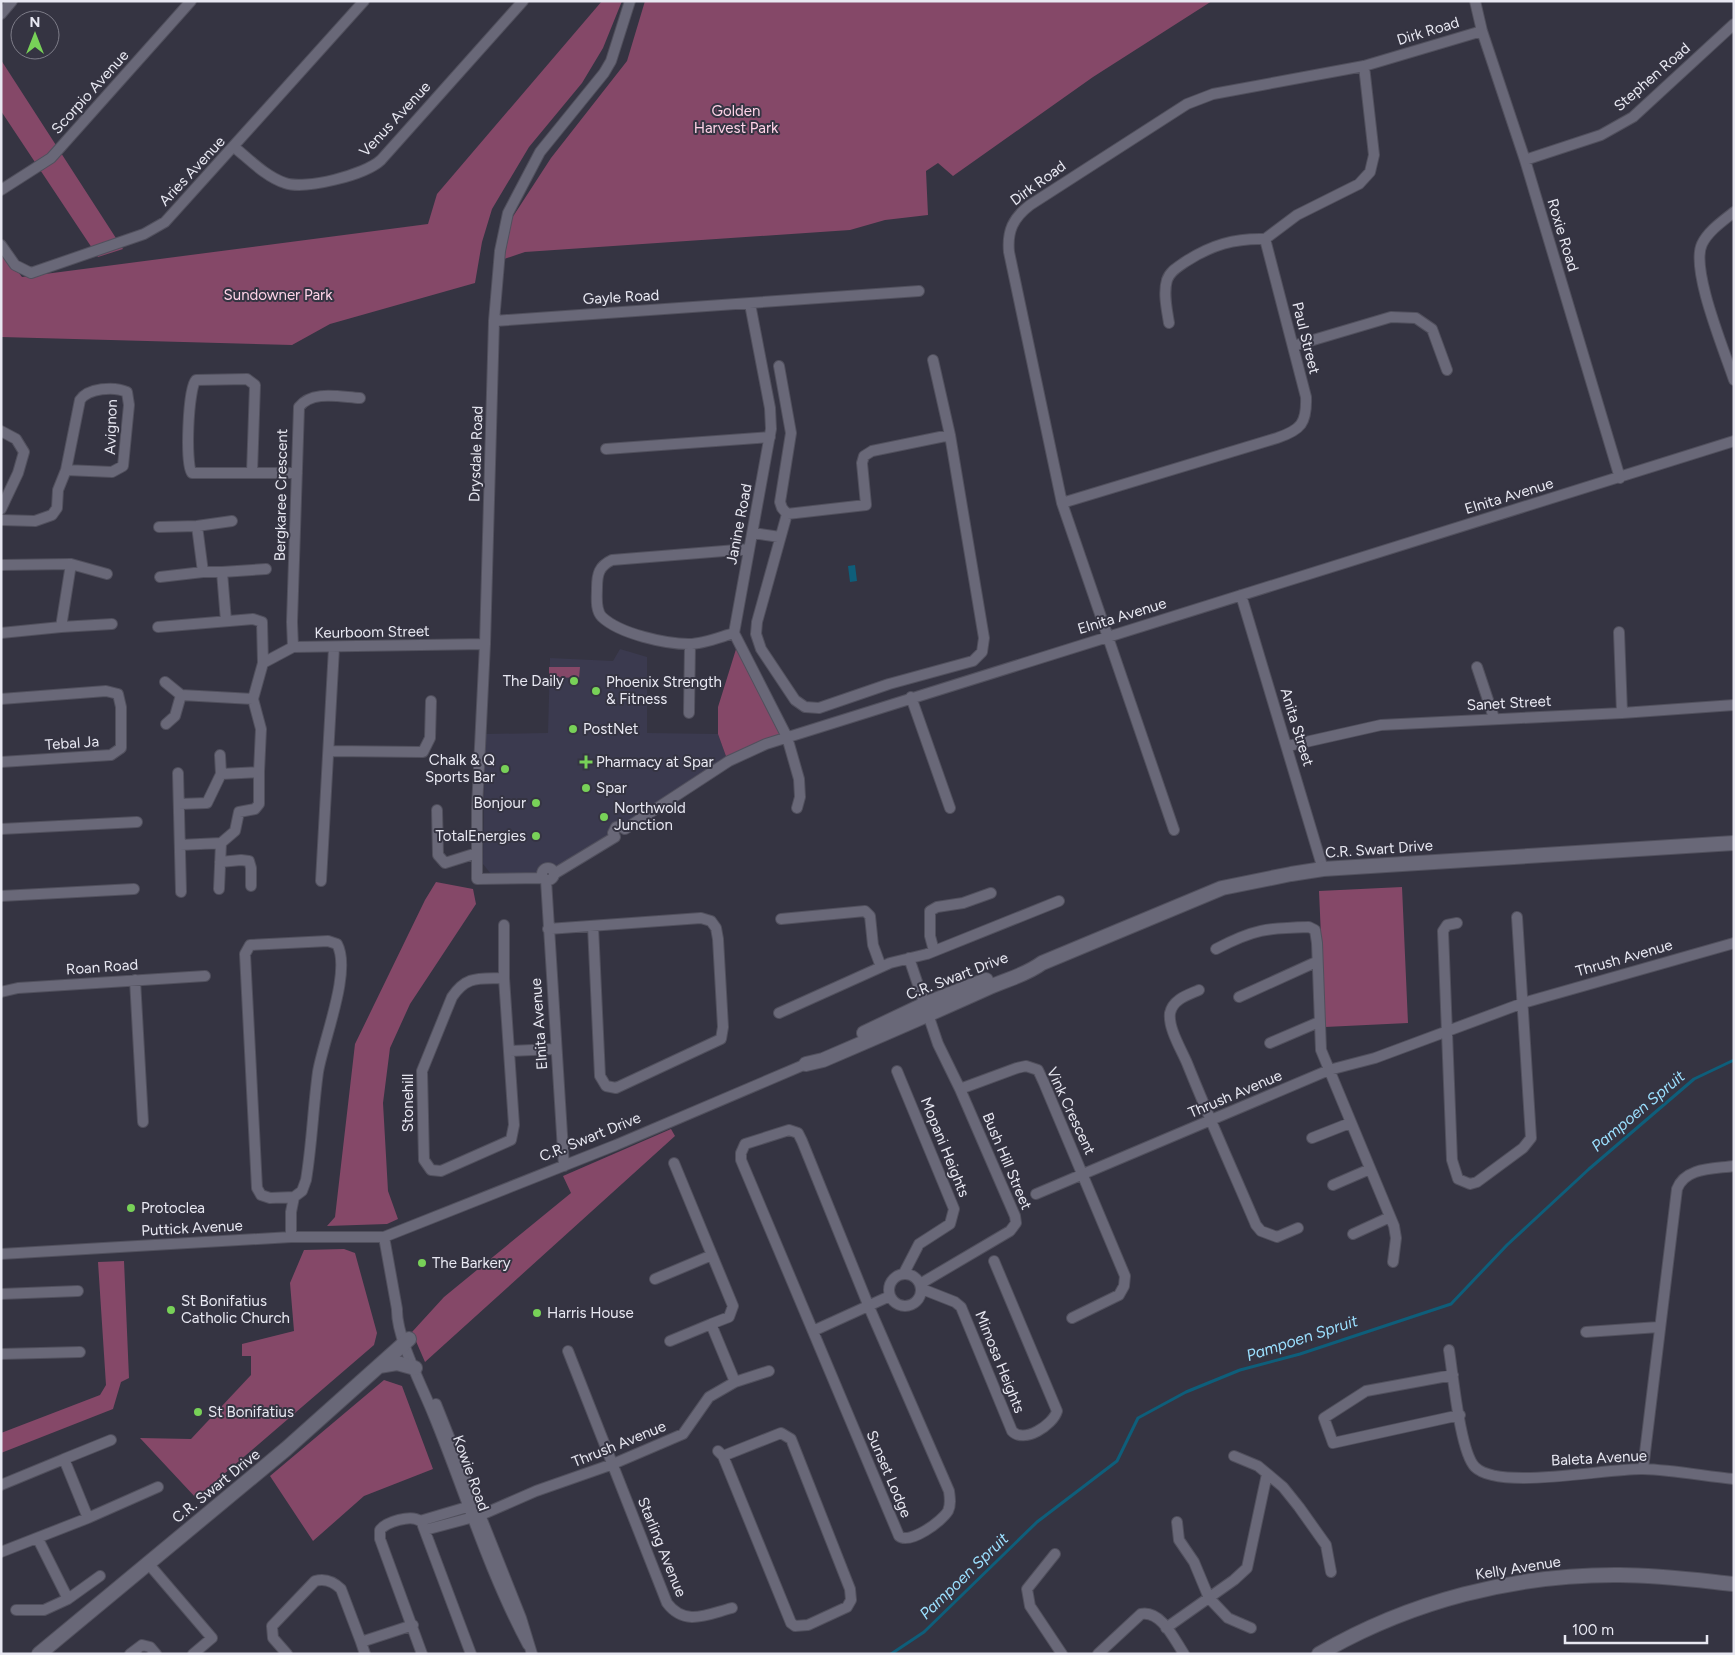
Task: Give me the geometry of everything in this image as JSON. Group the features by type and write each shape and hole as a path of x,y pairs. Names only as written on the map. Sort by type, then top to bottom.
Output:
{"street":[{"path":"1,14 12,1"},
{"name":"Scorpio Avenue","path":"1,190 52,158 191,1"},
{"name":"Aries Avenue","path":"1,245 15,265 31,273 144,234 165,222 364,1"},
{"name":"Venus Avenue","path":"234,147 272,177 295,185 366,171 381,160 523,1"},
{"name":"Drysdale Road","path":"547,877 477,879 476,853 485,644 494,321 500,251 508,213 540,152 596,84 611,61 630,1"},
{"name":"Roxie Road","path":"1476,1 1482,31 1525,160 1620,478"},
{"name":"Stephen Road","path":"1525,160 1601,135 1633,117 1734,24"},
{"name":"Dirk Road","path":"1174,830 1062,503 1009,252 1008,241 1013,221 1030,205 1187,104 1220,93 1364,66 1482,31"},
{"path":"1169,323 1165,287 1173,270 1221,243 1247,238 1265,239 1297,215 1359,184 1370,172 1374,155 1364,66"},
{"path":"1734,212 1708,235 1699,256 1704,288 1734,380"},
{"name":"Paul Street","path":"1062,503 1292,433 1299,428 1306,411 1306,397 1265,239"},
{"name":"Gayle Road","path":"494,321 919,292"},
{"name":"Janine Road","path":"734,633 770,437 770,408 750,304"},
{"path":"1293,346 1391,317 1416,318 1432,329 1448,370"},
{"path":"787,514 757,622 756,634 762,648 799,704 812,709 819,708 889,684 973,660 982,652 984,638 950,435 933,360"},
{"path":"779,366 790,425 780,502 787,514"},
{"path":"252,473 255,385 247,379 196,380 191,385 190,396 189,470 202,474 297,473"},
{"name":"Avignon","path":"1,520 34,521 52,515 57,508 58,490 66,470 79,404 84,395 91,391 127,392 129,405 123,466 112,472 66,470"},
{"name":"Bergkaree Crescent","path":"293,647 298,414 304,400 318,396 360,398"},
{"path":"1,432 16,439 24,452 18,473 1,509"},
{"path":"787,514 866,505 862,463 864,456 872,451 950,435"},
{"path":"606,449 770,437"},
{"name":"Elnita Avenue","path":"564,1166 555,1049 547,877 614,837 623,838 626,835 625,829 729,761 754,748 911,697 1734,442"},
{"path":"159,527 197,526 232,521"},
{"path":"197,526 203,572"},
{"path":"753,533 780,538"},
{"path":"749,549 612,560 604,564 599,570 597,578 597,605 602,617 645,638 690,644 734,633 787,737 801,790 797,808"},
{"path":"1,565 72,564 107,574"},
{"path":"61,628 72,564"},
{"path":"160,577 203,572 266,569"},
{"path":"222,572 226,621"},
{"name":"Anita Street","path":"1241,595 1288,746 1323,868"},
{"path":"158,627 253,619 261,620 263,663 253,699 261,729 260,799 257,807 241,810 235,831 221,843 180,845"},
{"path":"1,633 112,624"},
{"path":"1619,632 1622,713"},
{"name":"Keurboom Street","path":"263,663 293,647 334,648 485,644"},
{"path":"689,713 690,644"},
{"path":"321,881 323,812 329,751 334,648"},
{"path":"1477,667 1494,718"},
{"path":"165,682 182,695 253,699"},
{"name":"Tebal Ja","path":"1,699 106,691 118,694 121,707 120,748 111,755 1,762"},
{"path":"166,724 175,716 182,695"},
{"path":"911,697 950,808"},
{"path":"329,751 423,752 430,738 431,701"},
{"name":"Sanet Street","path":"1288,746 1381,725 1622,713 1734,705"},
{"path":"178,804 206,803 221,774 220,755"},
{"path":"221,774 259,772"},
{"path":"178,773 181,892"},
{"path":"437,810 438,855 440,860 445,863 476,853"},
{"path":"1,829 137,822"},
{"path":"220,888 221,843"},
{"name":"C.R. Swart Drive","path":"384,1237 564,1166 806,1064 823,1060 927,1010 1027,973 1042,964 1222,888 1323,868 1734,843"},
{"path":"220,862 241,860 249,862 251,886"},
{"path":"1,896 134,889"},
{"path":"934,951 930,936 930,911 937,907 963,903 991,893"},
{"path":"779,1013 881,967 934,951 1058,901"},
{"path":"781,919 864,911 870,916 873,945 881,967"},
{"path":"1457,923 1444,928 1452,1160 1458,1179 1470,1184 1478,1182 1523,1148 1532,1138 1517,917"},
{"path":"548,929 700,918 711,921 716,928 718,939 723,1027 721,1039 616,1088 606,1086 599,1070 592,926"},
{"path":"504,925 504,978"},
{"path":"1216,949 1247,933 1258,930 1309,927 1315,930 1317,935 1316,962 1321,1050 1390,1217 1396,1238 1393,1262"},
{"path":"292,1237 291,1212 294,1198 302,1191 306,1180 318,1071 339,983 340,949 337,944 328,941 250,945 244,957 257,1188 260,1195 265,1197 294,1198"},
{"name":"Thrush Avenue","path":"1036,1194 1329,1070 1375,1058 1523,1003 1734,943"},
{"path":"909,958 938,1044 960,1089"},
{"path":"1239,997 1316,962"},
{"name":"Roan Road","path":"1,992 18,988 205,976"},
{"name":"Stonehill","path":"504,978 510,1051 514,1125 511,1140 441,1171 431,1170 424,1160 422,1071 425,1059 452,997 458,988 468,980 504,978"},
{"path":"135,980 143,1122"},
{"path":"1199,990 1174,1004 1170,1018 1211,1120 1256,1225 1261,1231 1277,1237 1298,1228"},
{"path":"1270,1043 1319,1022"},
{"path":"510,1051 555,1049"},
{"name":"Vink Crescent","path":"960,1089 1017,1068 1026,1066 1038,1070 1083,1174"},
{"name":"Mopani Heights","path":"897,1071 954,1209 950,1224 919,1244 904,1273"},
{"name":"Bush Hill Street","path":"921,1286 1010,1231 1016,1223 1015,1216 960,1089"},
{"path":"1312,1138 1350,1123"},
{"name":"Sunset Lodge","path":"789,1130 798,1133 869,1307 949,1491 950,1503 947,1512 911,1539 899,1536 745,1171 741,1157 745,1144 789,1130"},
{"path":"670,1341 729,1317 733,1306 674,1163"},
{"path":"1643,1469 1677,1189 1681,1180 1690,1173 1734,1166"},
{"path":"1333,1185 1370,1169"},
{"path":"1072,1318 1119,1295 1125,1281 1122,1264 1083,1174"},
{"path":"1353,1234 1390,1217"},
{"name":"Puttick Avenue","path":"1,1254 292,1237 384,1237"},
{"name":"Kowie Road","path":"384,1237 396,1309 396,1320 407,1341 476,1516 522,1618 530,1649"},
{"path":"656,1280 712,1255"},
{"name":"Mimosa Heights","path":"921,1286 955,1302 961,1307 1012,1432 1019,1436 1028,1435 1050,1424 1057,1412 994,1261"},
{"path":"904,1273 914,1276 921,1286 918,1300 909,1306 898,1304 890,1296 891,1281 904,1273"},
{"path":"1,1294 78,1291"},
{"path":"814,1331 890,1296"},
{"path":"711,1324 735,1382"},
{"path":"1586,1332 1659,1327"},
{"name":"C.R. Swart Drive","path":"39,1654 147,1562 279,1455 407,1341"},
{"name":"Kowie Road","path":"407,1341 415,1368 472,1505"},
{"name":"Baleta Avenue","path":"1449,1350 1465,1451 1474,1466 1484,1474 1525,1478 1643,1469 1734,1479"},
{"name":"Starling Avenue","path":"568,1351 667,1603 678,1615 693,1618 732,1608"},
{"path":"1,1354 80,1352"},
{"path":"379,1366 397,1363 415,1368"},
{"name":"Thrush Avenue","path":"423,1526 476,1516 613,1464 683,1434 709,1397 735,1382 769,1371"},
{"path":"1453,1375 1366,1391 1324,1418 1333,1443 1460,1415"},
{"path":"776,1434 785,1434 791,1438 850,1589 851,1600 847,1607 808,1625 796,1626 791,1624 721,1453 776,1434"},
{"path":"1,1485 111,1440"},
{"path":"1234,1456 1251,1462 1283,1487 1319,1532 1326,1545 1331,1572"},
{"path":"64,1459 88,1518"},
{"path":"1166,1628 1243,1573 1247,1568 1267,1474"},
{"path":"1,1552 38,1539 158,1487"},
{"path":"423,1526 472,1505"},
{"name":"Thrush Avenue","path":"472,1505 495,1508"},
{"path":"422,1654 379,1534 381,1528 412,1518 423,1526 471,1654"},
{"path":"1177,1522 1180,1540 1196,1568 1209,1598 1228,1618 1250,1628"},
{"path":"38,1539 68,1599"},
{"path":"1054,1554 1027,1589 1027,1594 1030,1606 1062,1654"},
{"path":"147,1562 212,1638 193,1654"},
{"name":"Kelly Avenue","path":"1319,1654 1405,1614 1448,1598 1501,1585 1574,1576 1621,1575 1734,1584"},
{"path":"16,1610 44,1610 68,1599 100,1576"},
{"path":"287,1654 273,1638 272,1626 315,1581 319,1580 336,1584 341,1588 365,1654"},
{"path":"1098,1654 1140,1614 1150,1614 1158,1618 1184,1654"},
{"path":"361,1642 413,1625"},
{"path":"130,1654 142,1645 150,1647 156,1654"}],"shaded area":[{"name":"Northwold Junction","path":"620,649 647,657 647,733 718,734 727,759 543,882 498,883 483,864 485,734 548,733 550,658 613,661"}],"green space":[{"name":"Sundowner Park","path":"602,1 622,1 603,48 582,83 529,147 492,209 482,242 475,283 330,324 292,345 1,337 1,249 22,277 428,224 437,194"},
{"name":"Golden Harvest Park","path":"645,1 1212,1 1093,77 953,176 938,163 926,171 928,215 885,220 850,230 525,252 504,259 512,218 551,158 627,61"},
{"path":"1,60 123,249 98,257 1,111"},
{"path":"737,646 784,736 727,759 718,734 718,707"},
{"path":"549,667 580,667 579,678 549,677"},
{"path":"436,882 473,889 476,904 410,1004 390,1048 383,1103 388,1191 398,1219 387,1224 327,1226 335,1217 355,1044 425,900"},
{"path":"1402,887 1408,1023 1325,1027 1319,891"},
{"path":"671,1129 675,1136 425,1362 412,1332 444,1297 571,1193 563,1176"},
{"path":"344,1249 355,1253 377,1333 374,1345 196,1498 140,1438 191,1439 251,1375 251,1356 242,1356 242,1344 294,1331 290,1283 304,1250"},
{"path":"124,1261 129,1378 121,1382 113,1409 1,1453 1,1433 100,1395 106,1385 98,1262"},
{"path":"384,1380 402,1386 433,1469 364,1496 313,1541 270,1476"}],"water":[{"path":"855,565 857,581 850,582 848,566"}],"waterway":[{"name":"Pampoen Spruit","path":"891,1654 924,1632 1037,1522 1117,1461 1138,1418 1186,1392 1240,1370 1300,1354 1451,1304 1507,1245 1589,1169 1694,1079 1734,1060"}],"place":[{"name":"The Daily","path":"574,681"},
{"name":"Phoenix Strength & Fitness","path":"596,691"},
{"name":"PostNet","path":"573,729"},
{"name":"Pharmacy at Spar","path":"586,762"},
{"name":"Chalk & Q Sports Bar","path":"505,769"},
{"name":"Spar","path":"586,788"},
{"name":"Bonjour","path":"536,803"},
{"name":"Northwold Junction","path":"604,817"},
{"name":"TotalEnergies","path":"536,836"},
{"name":"Protoclea","path":"131,1208"},
{"name":"The Barkery","path":"422,1263"},
{"name":"St Bonifatius Catholic Church","path":"171,1310"},
{"name":"Harris House","path":"537,1313"},
{"name":"St Bonifatius","path":"198,1412"}]}
